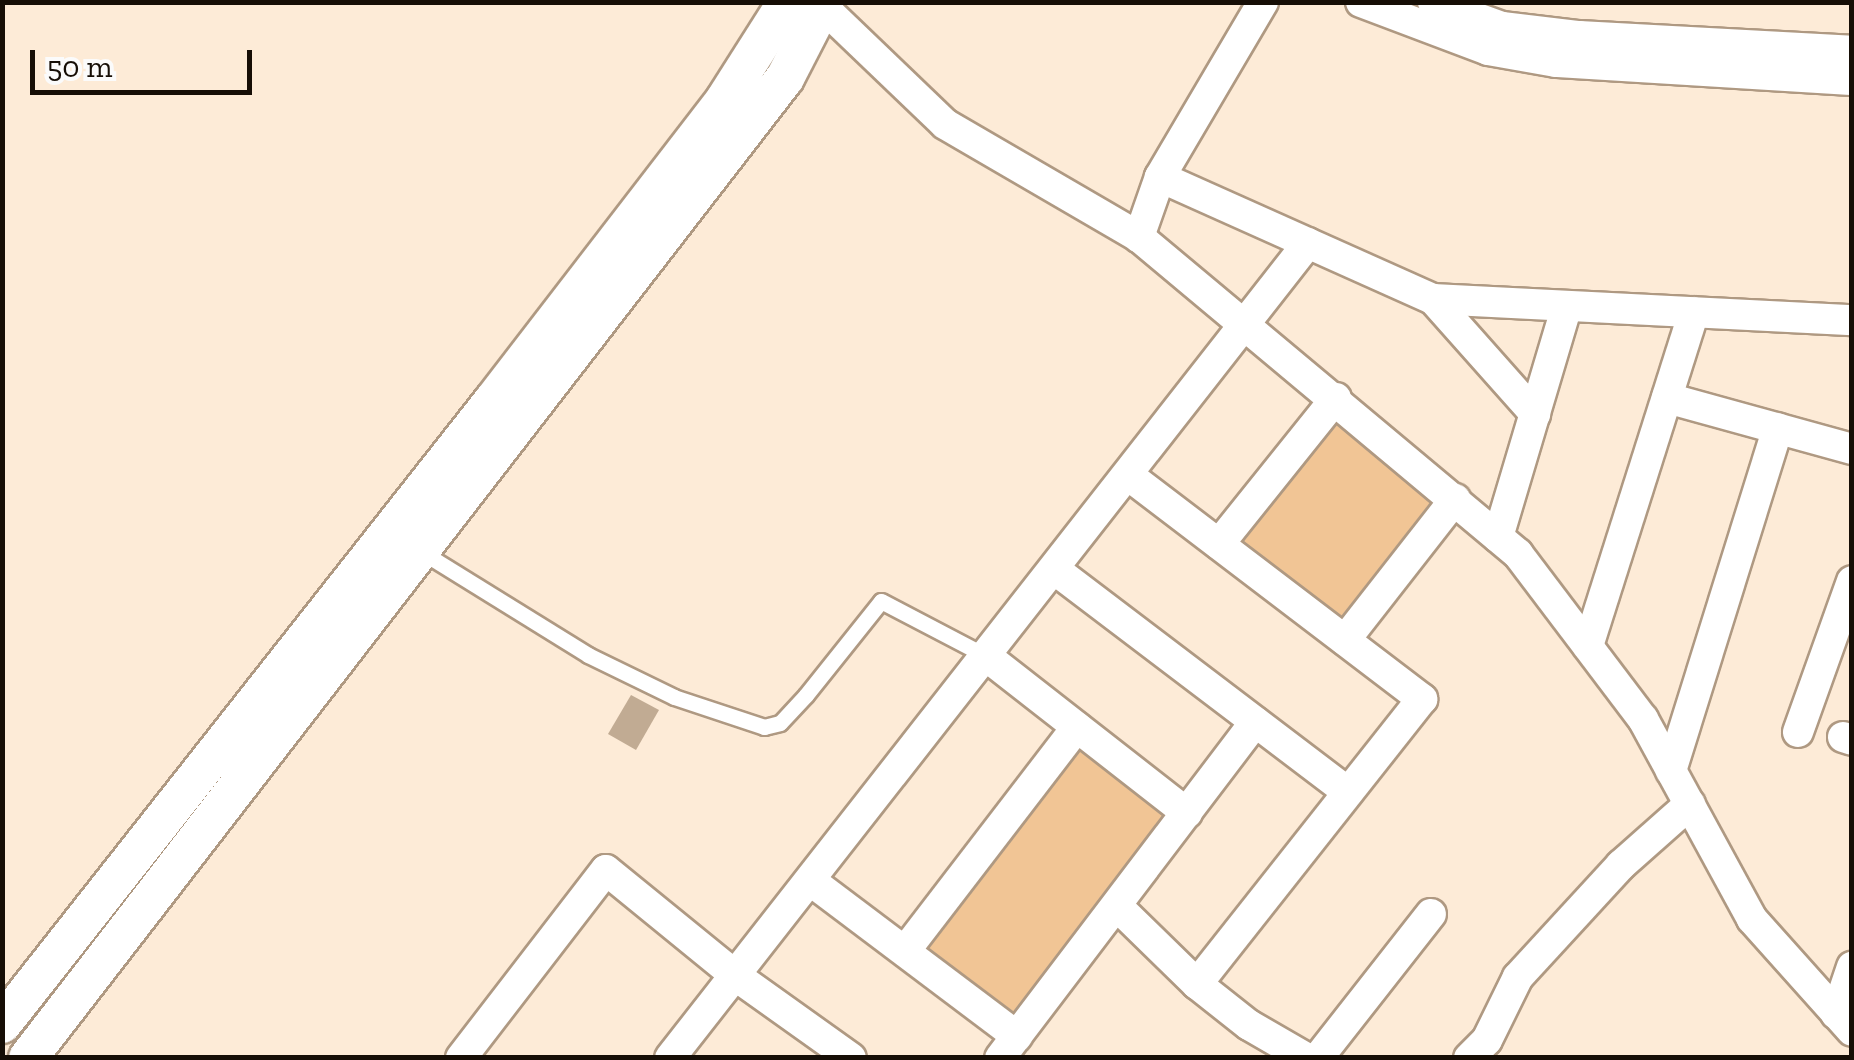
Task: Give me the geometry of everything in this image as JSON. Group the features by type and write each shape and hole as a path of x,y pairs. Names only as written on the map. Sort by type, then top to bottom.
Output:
{"street":[{"path":"1139,237 1160,177 1263,2"},
{"path":"1361,2 1488,50 1556,62 1852,80"},
{"path":"1434,2 1502,27 1579,36 1852,51"},
{"path":"2,1024 785,78 811,4 945,124 1139,237 1498,536 1643,719 1752,919 1847,998"},
{"path":"1160,177 1434,299 1852,320"},
{"path":"670,1058 1308,243"},
{"path":"1434,299 1535,414"},
{"path":"1498,536 1567,306"},
{"path":"1588,646 1694,312"},
{"path":"1220,544 1336,398"},
{"path":"1667,398 1852,448"},
{"path":"1671,771 1778,428"},
{"path":"1128,475 1422,699 1196,984"},
{"path":"28,1058 418,550 441,493"},
{"path":"1345,640 1456,499"},
{"path":"1054,569 1348,792"},
{"path":"1798,732 1849,599"},
{"path":"986,656 1187,813"},
{"path":"811,881 905,951 1009,1046 1255,722"},
{"path":"905,951 1077,727"},
{"path":"1469,1058 1487,1040 1518,977 1622,865 1690,804"},
{"path":"461,1058 606,870 736,976 851,1058"},
{"path":"1117,906 1196,984 1248,1025 1306,1058"},
{"path":"1318,1058 1431,914"}],"lane":[{"path":"418,550 588,655 674,696 764,727 780,723 881,601 986,656"}],"shaded area":[{"path":"1338,421 1437,500 1339,621 1240,541"},
{"path":"1077,749 1166,817 1015,1015 926,947"}],"building":[{"path":"631,695 659,710 636,750 608,734"}]}
